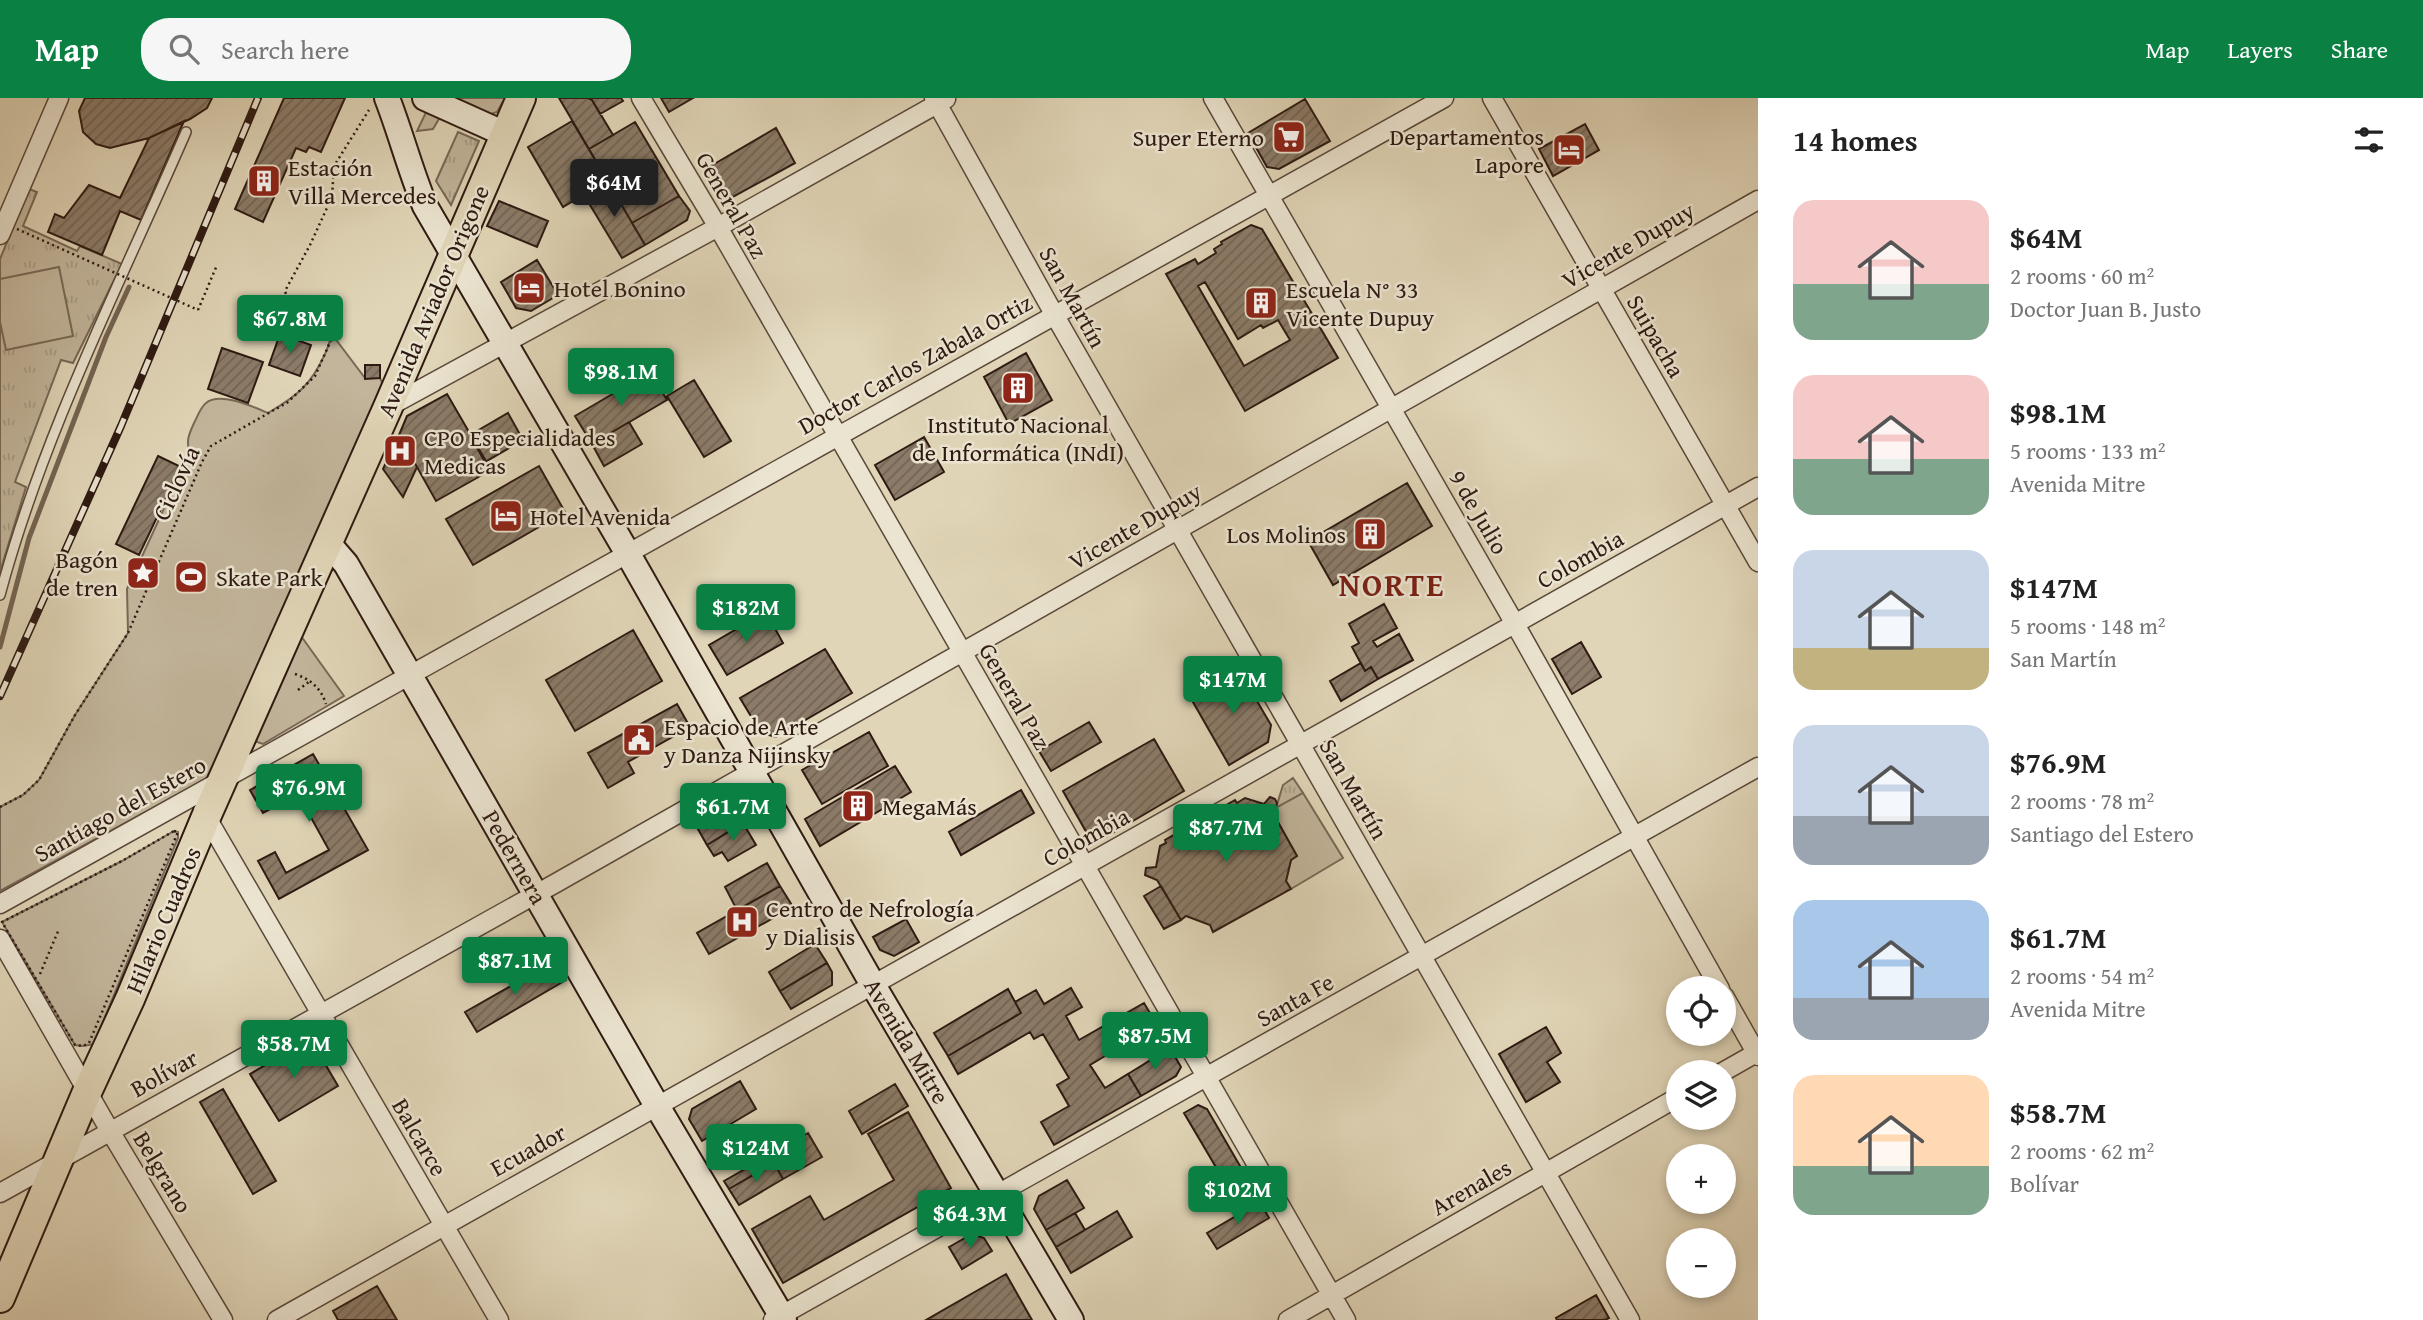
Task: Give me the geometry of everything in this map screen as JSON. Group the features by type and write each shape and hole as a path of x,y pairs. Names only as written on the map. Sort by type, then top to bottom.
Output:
{"main road":[{"path":"425,98 505,134"},
{"name":"Avenida Aviador Origone","path":"327,542 521,98"},
{"name":"Avenida Mitre","path":"379,103 425,206 628,554 873,985 1071,1320"},
{"name":"Pedernera","path":"327,542 346,564 779,1318"},
{"name":"Hilario Cuadros","path":"0,1298 130,999 200,807 225,779 327,542"}],"street":[{"path":"8,232 60,98"},
{"name":"General Paz","path":"641,98 718,227 1346,1320"},
{"name":"9 de Julio","path":"1213,98 1515,624 1713,976"},
{"name":"Doctor Carlos Zabala Ortiz","path":"410,674 1444,98"},
{"name":"Suipacha","path":"1492,98 1758,562"},
{"path":"388,407 718,227 939,100"},
{"name":"San Martín","path":"939,100 1054,314 1630,1320"},
{"name":"Vicente Dupuy","path":"536,894 1758,200"},
{"name":"Colombia","path":"657,1106 1758,487"},
{"name":"Santiago del Estero","path":"225,779 410,674"},
{"name":"Santa Fe","path":"779,1318 1758,767"},
{"name":"Santiago del Estero","path":"0,904 200,807"},
{"name":"Balcarce","path":"200,807 499,1320"},
{"name":"Bolívar","path":"0,1193 536,894"},
{"name":"Belgrano","path":"0,939 110,1132 223,1320"},
{"path":"1736,1017 1757,1054 1736,1065"},
{"name":"Arenales","path":"1288,1320 1666,1104"},
{"name":"Ecuador","path":"277,1320 657,1106"}],"lane":[{"path":"0,595 29,501 94,337 186,132"}],"path":[{"name":"Ciclovía","path":"0,807 23,795 38,780 75,715 128,633 211,446 288,401 315,376 331,340 331,333 324,321 289,303 285,291 310,246 332,197 334,166 379,103"},
{"path":"8,232 198,310 217,265"},
{"path":"291,673 310,681 324,697"},
{"path":"298,690 310,681"},
{"path":"326,706 335,701"},
{"path":"171,832 177,832 89,1043 83,1046 75,1045 37,983 2,922 122,861 171,832"},
{"path":"37,983 59,929"}],"green space":[{"path":"451,98 505,98 497,112 488,115"},
{"path":"429,106 443,112 433,129 417,131"},
{"path":"458,132 479,141 451,205 436,181"},
{"path":"29,189 37,192 23,226 77,251 80,246 122,264 73,363 61,360 15,482 26,487 0,572 0,259"},
{"path":"59,267 73,336 6,350 0,322 0,279"},
{"path":"331,333 365,378 380,378 386,391 221,771 0,891 0,807 23,795 39,780 75,715 128,633 127,589 190,452 189,436 201,409 212,400 228,399 268,413 295,395 308,382 320,365"},
{"path":"301,636 344,696 263,744 257,742 254,736"},
{"path":"1293,778 1303,793 1276,808 1283,785"},
{"path":"1303,793 1343,858 1291,889 1286,881 1291,860 1297,856 1274,815 1276,808"},
{"path":"174,831 178,832 178,838 94,1044 75,1045 2,922 122,861"}],"building":[{"path":"85,98 212,98 207,108 190,119 149,138 110,148 96,144 83,132 79,111"},
{"name":"Estación Villa Mercedes","path":"284,98 345,98 321,152 309,147 306,152 296,148 263,222 235,209"},
{"path":"559,98 592,100 613,135 589,149"},
{"path":"588,98 621,98 623,101 600,114"},
{"path":"661,98 693,98 669,112"},
{"name":"Super Eterno","path":"1305,99 1330,141 1279,169 1267,167 1248,133"},
{"path":"184,121 141,220 120,211 102,255 48,232 55,214 64,218 89,185 120,198 149,138"},
{"path":"572,121 607,180 563,207 528,147"},
{"path":"635,122 679,196 632,223 589,149"},
{"name":"Departamentos Lapore","path":"1585,124 1599,150 1553,176 1539,149"},
{"path":"776,128 795,163 731,198 717,193 704,170"},
{"path":"607,180 645,245 622,258 584,195"},
{"path":"679,196 690,211 687,220 645,245 632,223"},
{"path":"499,201 548,221 537,247 487,226"},
{"name":"Escuela N° 33 Vicente Dupuy","path":"1251,225 1262,229 1338,358 1245,411 1166,274 1195,259 1198,264 1216,253 1214,249 1222,244 1221,242","holes":["1205,282 1238,339 1261,325 1263,328 1278,320 1290,340 1244,366 1198,286"]},
{"name":"Hotel Bonino","path":"537,260 558,295 531,311 516,308 501,282"},
{"path":"280,334 311,345 300,376 269,365"},
{"path":"222,348 263,362 248,403 208,389"},
{"name":"Instituto Nacional de Informática (INdI)","path":"1026,353 1052,400 1009,424 984,377"},
{"path":"365,365 380,365 380,378 365,379"},
{"path":"650,372 667,400 592,444 575,416"},
{"path":"694,380 731,441 704,457 667,396"},
{"path":"447,394 491,470 436,501 399,435 407,416"},
{"path":"508,413 523,440 485,462 470,435"},
{"path":"629,422 642,444 604,466 592,444"},
{"name":"CPO Especialidades Medicas","path":"399,435 417,467 403,497 383,469"},
{"path":"924,437 944,472 895,500 875,465"},
{"path":"158,456 181,467 139,555 116,544"},
{"name":"Hotel Avenida","path":"539,466 565,512 473,565 446,519"},
{"name":"Los Molinos","path":"1407,483 1432,526 1333,585 1308,541"},
{"path":"1384,604 1397,628 1373,641 1377,647 1399,634 1413,660 1378,679 1371,667 1365,671 1352,647 1359,643 1349,624"},
{"path":"766,612 783,643 727,675 709,645"},
{"path":"633,630 662,681 575,731 546,680"},
{"path":"1581,642 1601,677 1572,694 1552,659"},
{"path":"825,649 852,693 776,737 761,733 740,698"},
{"path":"1361,663 1365,671 1371,667 1378,679 1341,701 1330,681"},
{"path":"1237,667 1271,725 1268,742 1229,765 1189,695"},
{"name":"Espacio de Arte y Danza Nijinsky","path":"677,704 690,727 628,762 634,773 608,788 588,753"},
{"path":"1089,722 1101,742 1051,771 1039,751"},
{"path":"869,732 888,766 822,804 802,770"},
{"path":"1154,739 1184,791 1104,838 1088,835 1063,791"},
{"path":"313,754 368,850 279,899 258,861 275,852 286,873 329,850 298,794 263,813 250,790"},
{"name":"MegaMás","path":"895,766 911,792 820,846 805,819"},
{"path":"1021,790 1034,813 961,855 949,832"},
{"path":"1270,797 1277,803 1274,815 1297,856 1291,860 1286,881 1291,889 1213,932 1210,925 1186,916 1181,920 1157,880 1145,875 1146,868 1156,867 1160,846 1166,843 1165,840 1235,800 1237,803 1245,798 1264,804"},
{"path":"723,805 734,809 743,823 707,845 694,822"},
{"path":"743,823 756,845 728,861 722,852 714,856 707,845"},
{"path":"767,863 780,886 737,910 725,887"},
{"name":"Centro de Nefrología y Dialisis","path":"780,886 793,907 709,954 697,933"},
{"path":"1161,886 1181,920 1164,929 1144,896"},
{"path":"906,919 919,942 894,956 880,950 873,937"},
{"path":"815,944 827,963 780,991 769,972"},
{"path":"555,961 566,980 477,1032 465,1012"},
{"path":"827,963 832,972 832,985 791,1009 780,991"},
{"path":"1071,988 1082,1007 1066,1016 1079,1040 1144,1003 1157,1025 1090,1065 1105,1088 1128,1074 1141,1096 1054,1145 1041,1122 1069,1106 1057,1085 1069,1078 1043,1034 1034,1039 1030,1032 958,1074 948,1056 1021,1013 1015,1002 1036,990 1044,1004"},
{"path":"1008,989 1021,1013 948,1056 934,1033"},
{"path":"1546,1027 1561,1053 1547,1062 1560,1082 1526,1102 1499,1054"},
{"path":"305,1042 314,1045 338,1086 279,1121 250,1074"},
{"path":"1170,1048 1181,1067 1176,1076 1141,1096 1128,1074"},
{"path":"740,1081 756,1109 702,1141 689,1119 692,1109"},
{"path":"895,1084 908,1106 862,1134 849,1111"},
{"path":"223,1089 276,1181 253,1194 200,1102"},
{"path":"1198,1105 1207,1109 1251,1185 1233,1196 1184,1113"},
{"path":"908,1112 951,1188 783,1283 752,1229 810,1196 824,1220 894,1180 868,1134"},
{"path":"808,1133 822,1157 783,1179 774,1163 729,1189 724,1181"},
{"path":"774,1163 783,1179 739,1205 729,1189"},
{"path":"1067,1180 1084,1208 1046,1230 1034,1209 1039,1196"},
{"path":"1260,1202 1269,1218 1217,1249 1207,1233"},
{"path":"1117,1211 1132,1237 1071,1273 1056,1247"},
{"path":"1075,1213 1085,1230 1056,1247 1046,1230"},
{"path":"972,1234 984,1238 992,1251 962,1269 949,1247"},
{"path":"1006,1274 1032,1320 926,1320"},
{"path":"377,1286 397,1320 338,1320 333,1311"},
{"path":"1596,1295 1609,1318 1557,1320 1556,1318"}],"waterway":[{"path":"0,647 29,538 106,337 129,287"}],"railway":[{"path":"0,696 121,426 258,98"}],"place":[{"name":"Super Eterno","path":"1289,137"},
{"name":"Departamentos Lapore","path":"1569,150"},
{"name":"Estación Villa Mercedes","path":"264,181"},
{"name":"Hotel Bonino","path":"529,288"},
{"name":"Escuela N° 33 Vicente Dupuy","path":"1261,303"},
{"name":"Instituto Nacional de Informática (INdI)","path":"1018,388"},
{"name":"CPO Especialidades Medicas","path":"400,451"},
{"name":"Hotel Avenida","path":"506,516"},
{"name":"Los Molinos","path":"1370,534"},
{"name":"Bagón de tren","path":"143,573"},
{"name":"Skate Park","path":"191,577"},
{"name":"Espacio de Arte y Danza Nijinsky","path":"639,740"},
{"name":"MegaMás","path":"858,806"},
{"name":"Centro de Nefrología y Dialisis","path":"742,922"}],"district":[{"name":"NORTE","path":"1392,584"}]}
